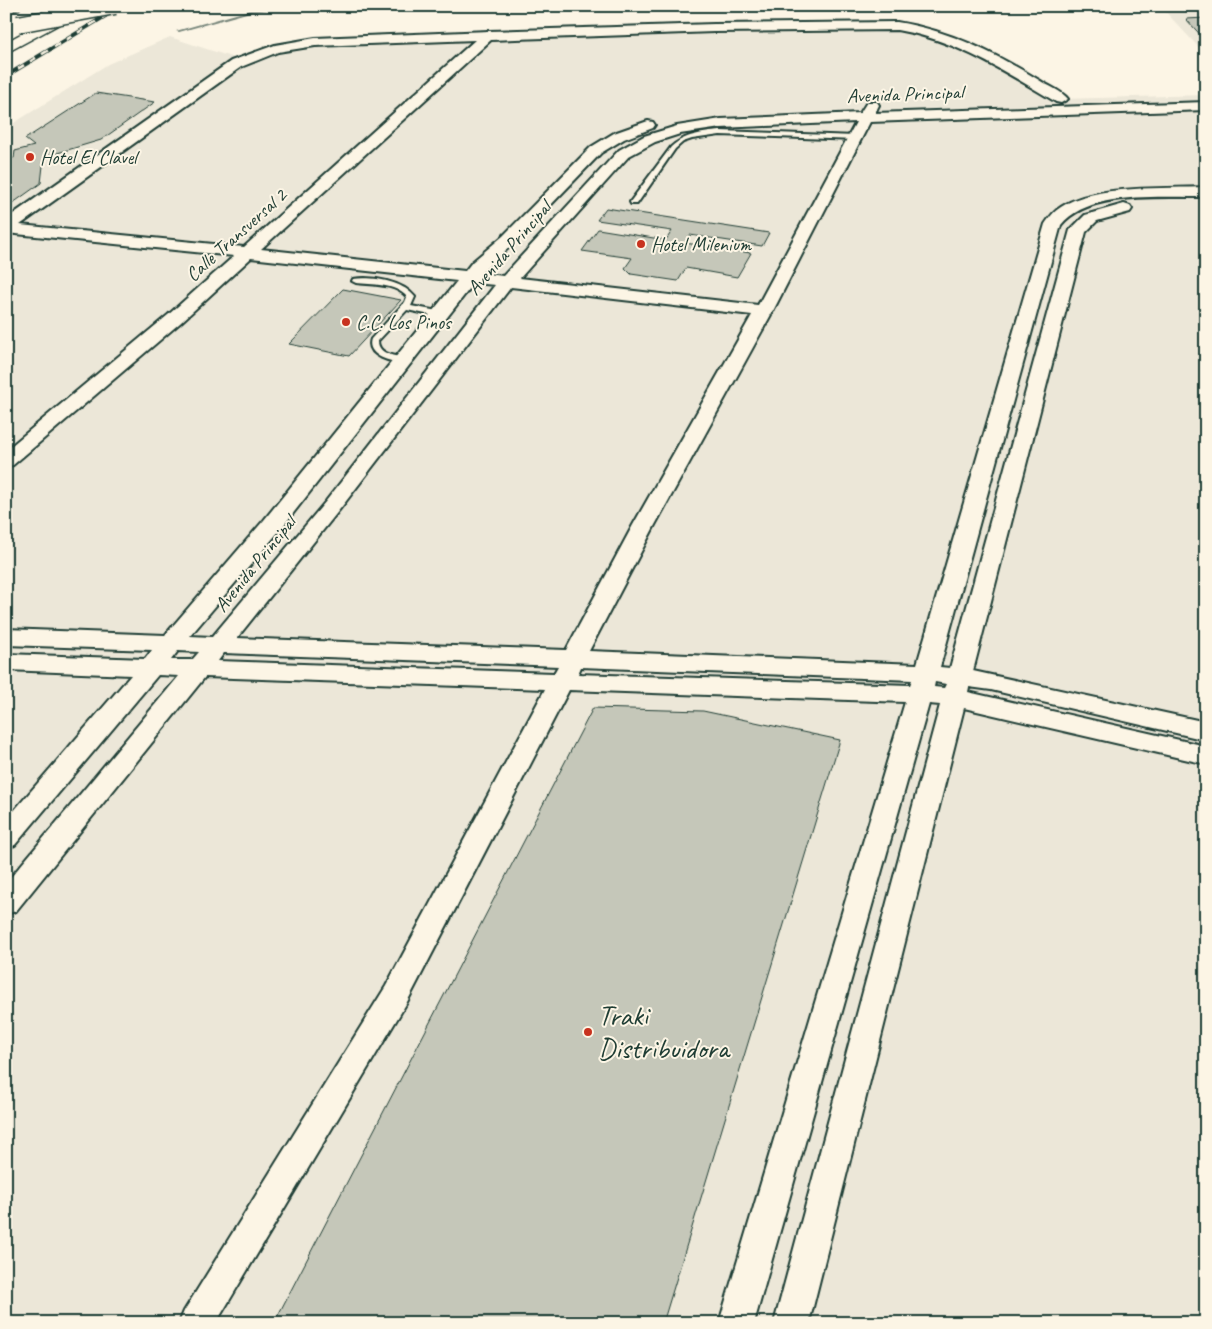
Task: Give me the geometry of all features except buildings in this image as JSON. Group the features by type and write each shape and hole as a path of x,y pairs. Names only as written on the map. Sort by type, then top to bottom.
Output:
{"main road":[{"path":"6,8 14,6"},
{"path":"6,48 81,6"},
{"path":"12,25 115,6"}],"street":[{"path":"6,244 15,226 95,164 236,64 318,48 485,38 896,26 930,31 958,40 1061,100"},
{"path":"485,38 846,31 893,32 923,37 946,45 1038,100"},
{"name":"Calle Transversal 2","path":"6,461 174,319 485,38"},
{"path":"40,220 208,99 260,58"},
{"name":"Avenida Principal","path":"6,838 272,526 475,271 509,239 590,154 607,142 665,120 720,111 865,120 1038,100 1206,95"},
{"path":"189,96 208,99"},
{"name":"Avenida Principal","path":"6,903 333,505 512,276 615,160 628,150 645,141 672,132 716,123 865,120 1206,106"},
{"path":"196,1323 396,995 644,525 767,305 865,120"},
{"path":"95,164 115,166"},
{"path":"736,1323 923,683 1053,224 1064,212 1076,205 1108,197 1206,192"},
{"path":"791,1323 1078,230 1091,218 1112,211 1135,207 1206,204"},
{"path":"15,226 40,220 253,248"},
{"path":"15,226 475,271 767,305"},
{"path":"1040,269 1066,274"},
{"path":"1022,329 1051,334"},
{"path":"7,639 172,643 866,668 923,683 958,688 1014,687 1206,731"},
{"path":"6,662 561,682 923,683"},
{"path":"958,688 1018,711 1206,755"}],"lane":[{"path":"634,202 673,148 681,141 691,137 865,120"},
{"path":"356,281 402,288 412,297 406,307 374,341 373,347 375,351 382,355 403,360"},
{"path":"406,307 440,314"}],"shaded area":[{"path":"1160,6 1206,6 1206,55"},
{"path":"714,28 925,30 1061,99 1206,95 1206,1323 6,1323 6,128 108,64 170,37 243,61 284,46"}],"waterway":[{"path":"178,31 250,11 300,6"}],"railway":[{"path":"6,76 122,6"}],"place":[{"name":"Hotel El Clavel","path":"30,157"},
{"name":"Hotel Milenium","path":"641,244"},
{"name":"C.C. Los Pinos","path":"346,322"},
{"name":"Traki Distribuidora","path":"588,1032"}]}
